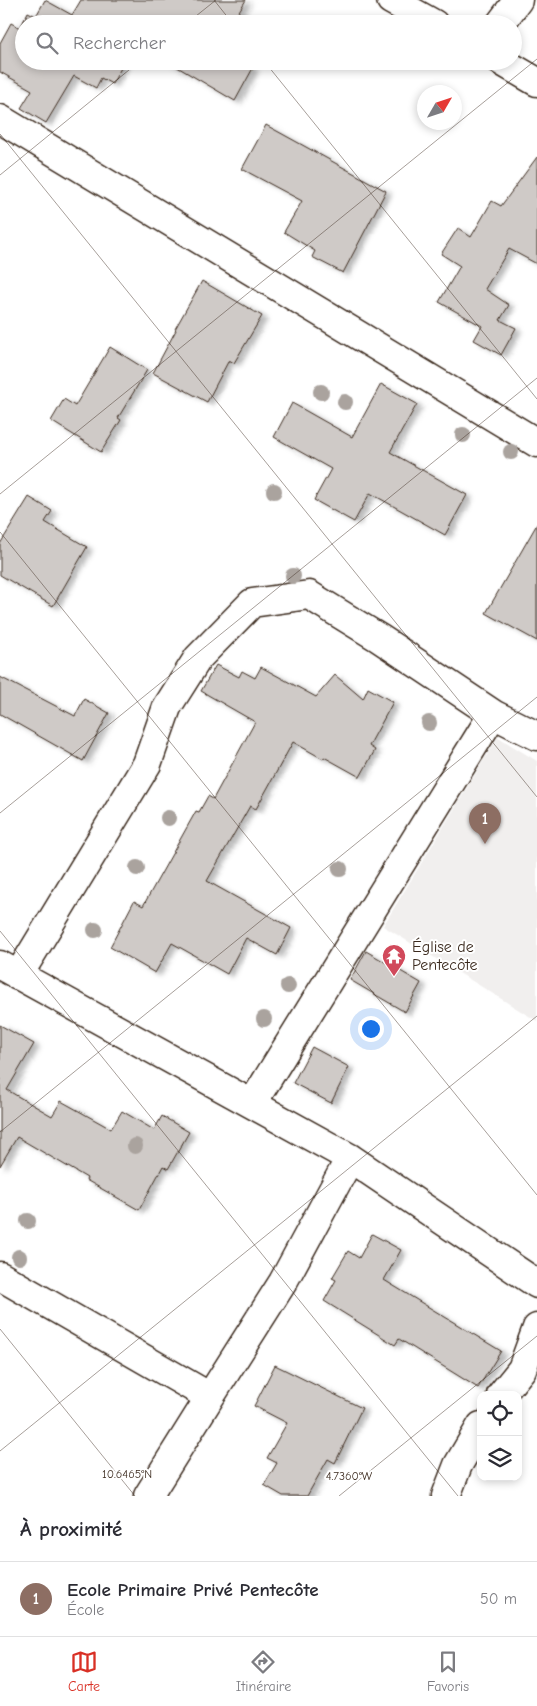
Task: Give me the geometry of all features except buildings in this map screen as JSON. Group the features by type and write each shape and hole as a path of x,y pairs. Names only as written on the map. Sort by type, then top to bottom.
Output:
{"street":[{"path":"391,0 418,15"},
{"path":"507,15 518,0"},
{"path":"516,70 537,82"},
{"path":"0,119 537,443"},
{"path":"537,736 492,714 379,638 309,595 252,603 198,658 167,707 147,764 9,971 350,1158 537,1284"},
{"path":"252,1104 492,714"},
{"path":"148,1496 283,1282 350,1158"},
{"path":"0,1276 210,1397"},
{"path":"505,1391 522,1369 537,1328"},
{"path":"446,1496 458,1465 477,1433"}],"shaded area":[{"path":"498,737 537,761 537,1021 383,926"}],"place":[{"name":"Ecole Primaire Privé Pentecôte","path":"485,844"},
{"name":"Église de Pentecôte","path":"394,977"}]}
